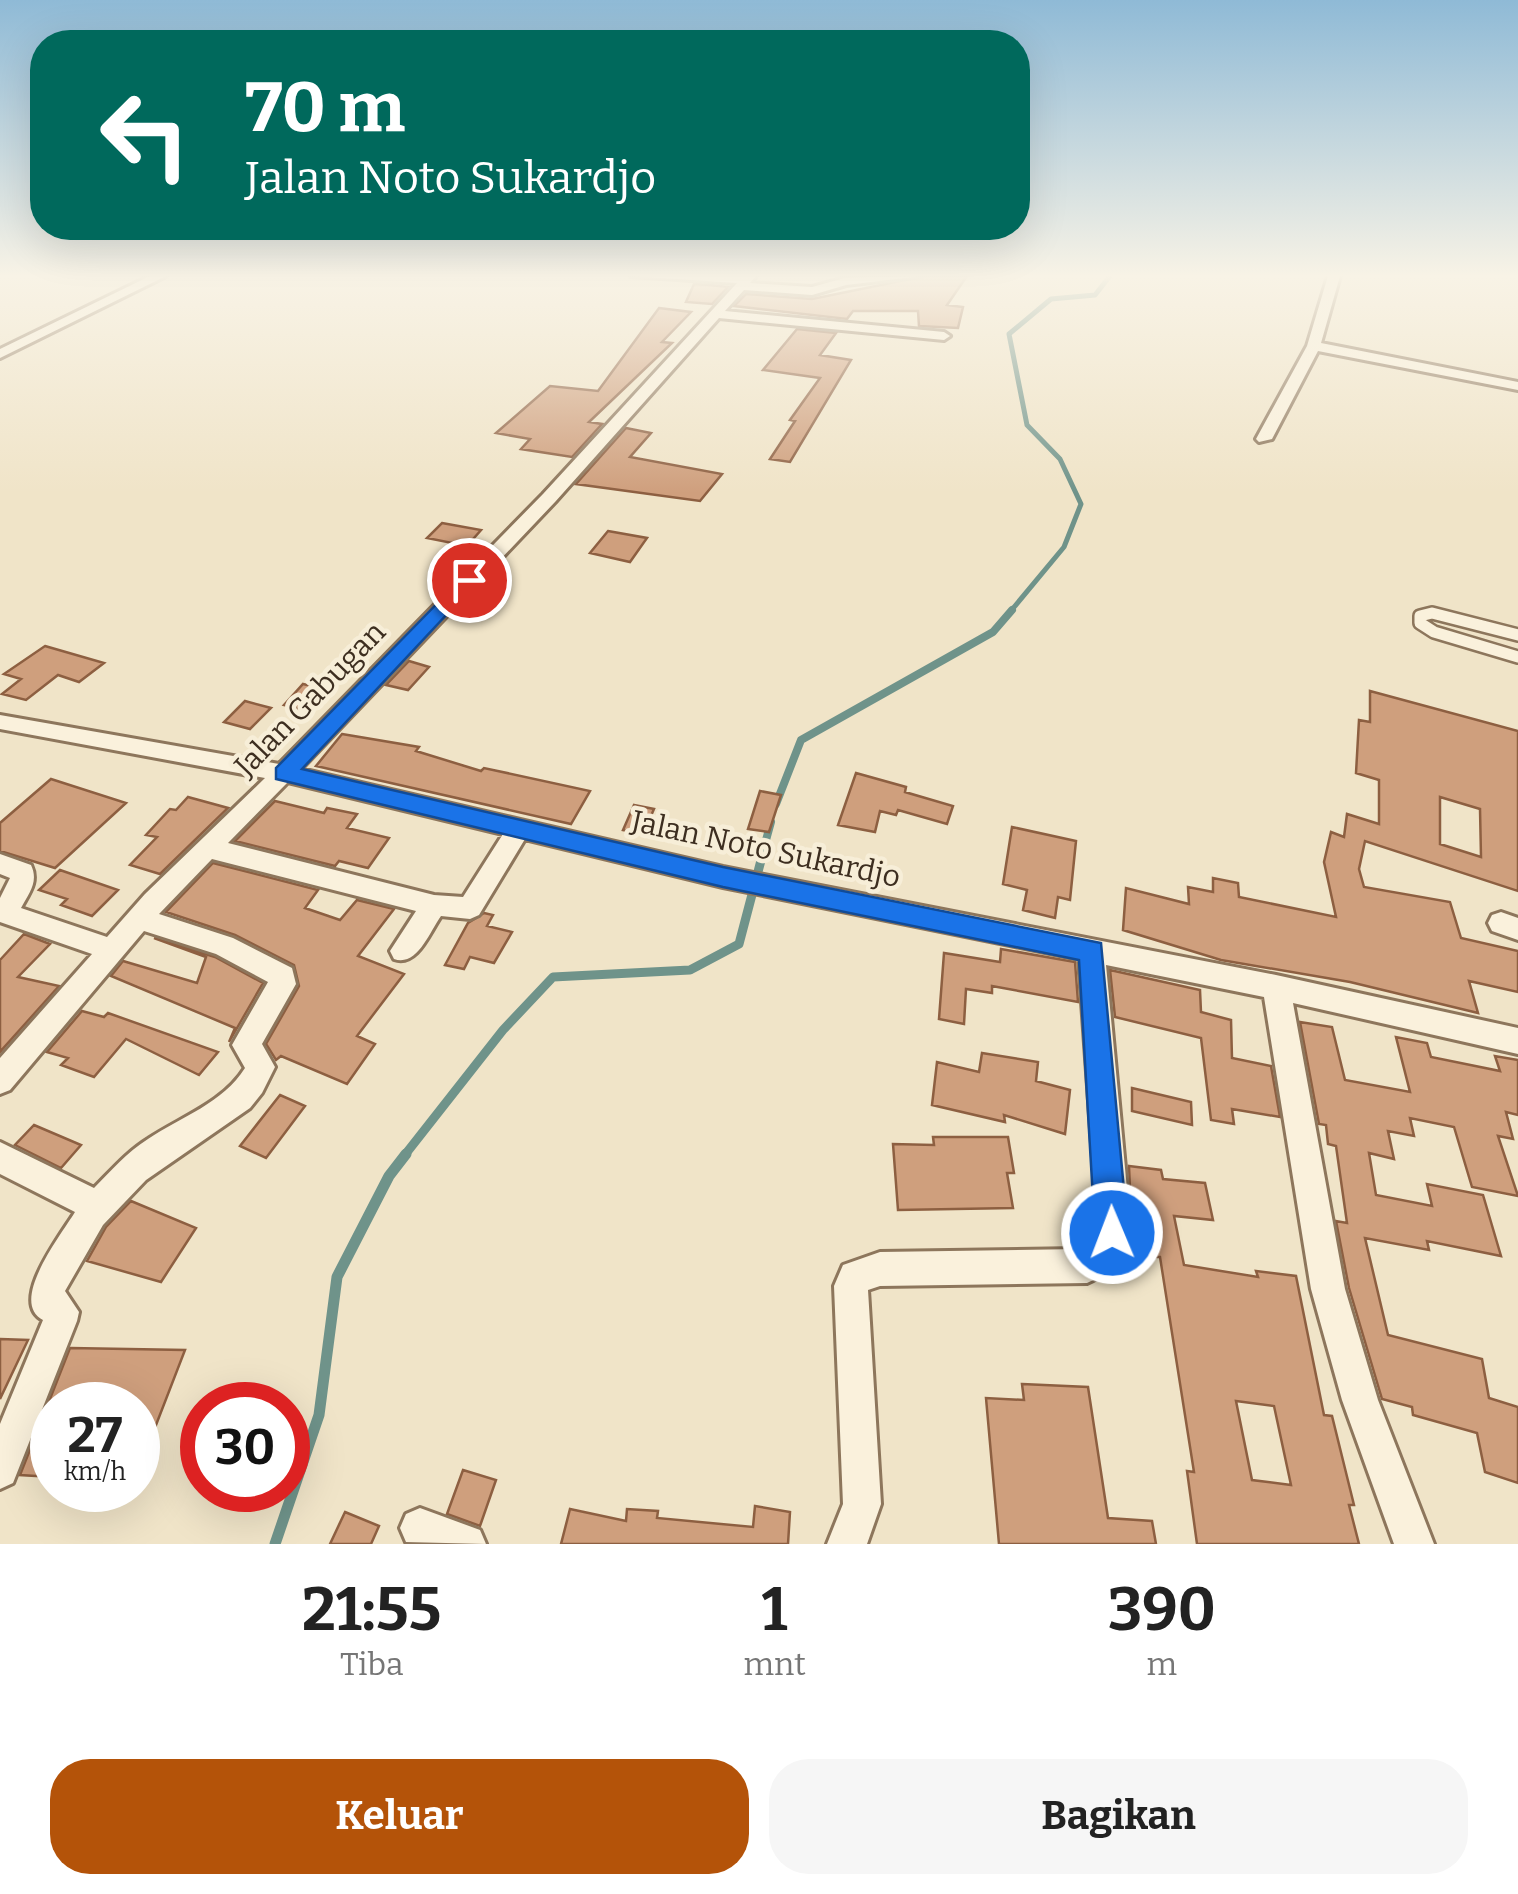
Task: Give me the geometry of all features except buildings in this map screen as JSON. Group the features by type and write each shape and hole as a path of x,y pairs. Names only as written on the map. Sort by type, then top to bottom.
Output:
{"street":[{"name":"Jalan Gabugan","path":"0,1080 110,949 548,498 682,348"},
{"path":"1264,439 1313,348"},
{"path":"1324,348 1518,386"},
{"name":"Jalan Noto Sukardjo","path":"1,723 284,774 723,877 797,888 1518,1041"},
{"path":"208,848 434,906 470,908 519,829"},
{"path":"0,864 22,872 22,884 4,913 110,949"},
{"path":"403,952 434,906"},
{"path":"0,1470 60,1321 62,1312 47,1304 49,1287 92,1214 142,1163 188,1129 234,1104 257,1077 260,1067 246,1046 282,984 282,976 224,946 139,918"},
{"path":"847,1544 862,1504 851,1286 855,1276 880,1269 1087,1266 1103,1256 1112,1233 1112,1200 1092,951"},
{"path":"1276,987 1293,1068 1320,1252 1339,1330 1414,1544"},
{"path":"0,1157 86,1201 92,1214"},
{"path":"420,1528 466,1544"}],"lane":[{"path":"1518,635 1444,615 1420,616 1420,623 1434,632 1518,657"}],"waterway":[{"path":"1010,612 1064,547 1081,504 1060,459 1027,425 1012,348"},
{"path":"776,804 801,740 993,632 1012,610"},
{"path":"763,851 771,822"},
{"path":"404,1156 503,1030 553,977 690,970 739,944 764,849"},
{"path":"275,1544 319,1415 337,1277 389,1176 406,1154"}],"route":[{"path":"469,580 284,774 723,877 797,888 1092,951 1112,1233"}]}
